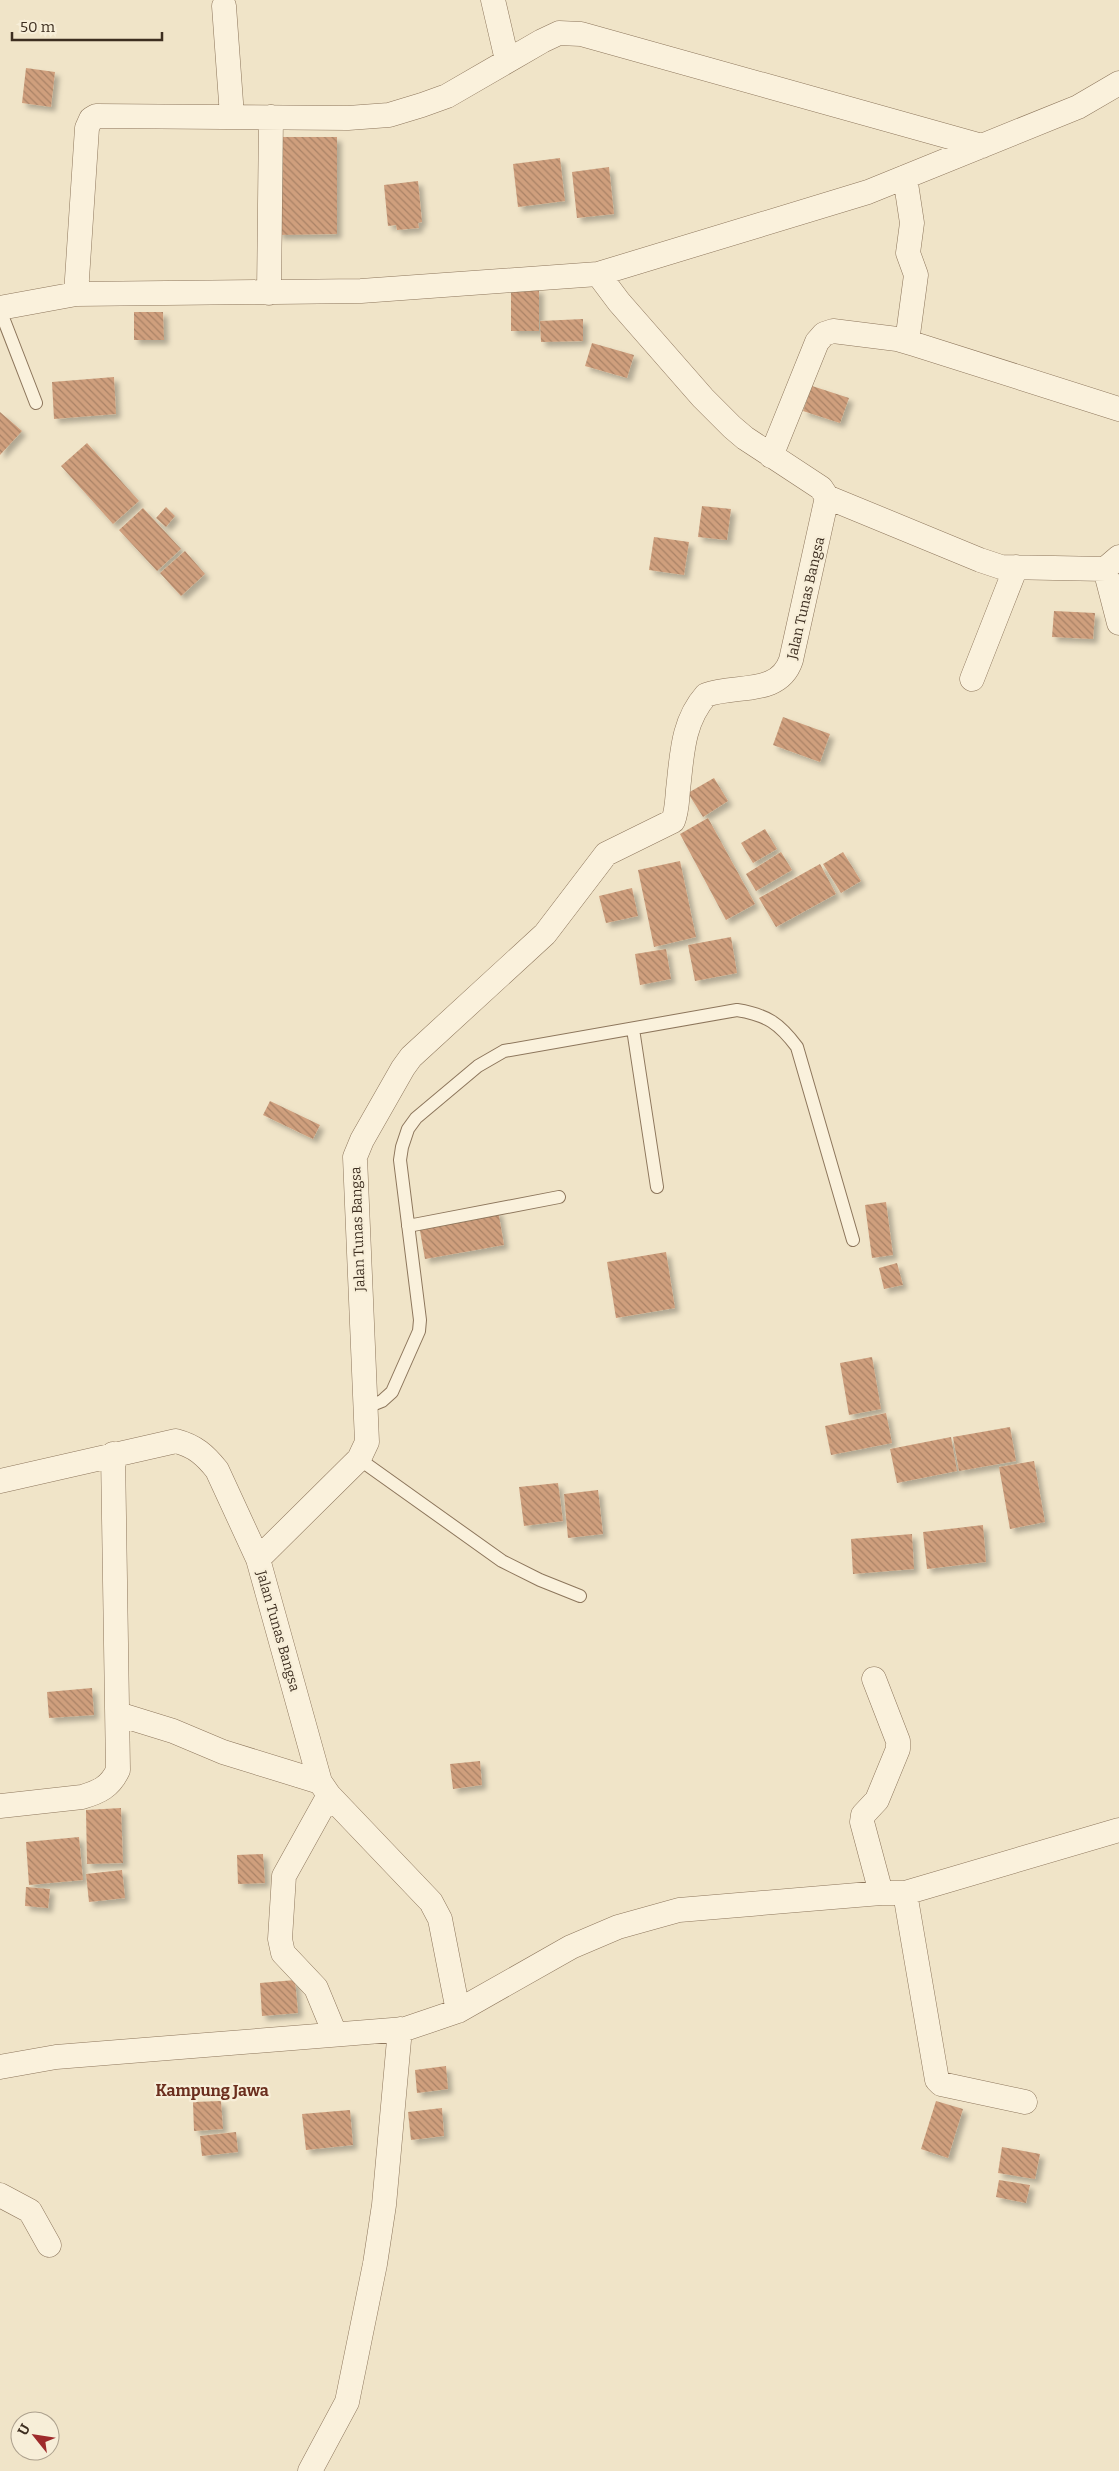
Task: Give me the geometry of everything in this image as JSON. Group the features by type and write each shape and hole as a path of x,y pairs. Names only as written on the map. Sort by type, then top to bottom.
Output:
{"street":[{"path":"493,0 507,60"},
{"path":"224,6 232,116"},
{"path":"76,294 86,139 91,119 104,114 348,118 388,115 448,96 507,60 559,33 581,34 982,146"},
{"path":"1,315 76,294 361,291 598,274 868,192 1078,107 1119,83"},
{"path":"269,293 271,117"},
{"path":"905,177 912,223 908,253 916,275 907,342"},
{"path":"598,274 619,302 703,398 745,438 821,488 828,497 980,560 1001,566 1016,568 1112,563 1119,622"},
{"path":"771,456 813,352 824,334 833,331 907,342 1119,409"},
{"name":"Jalan Tunas Bangsa","path":"458,2011 440,1919 431,1902 325,1789 258,1559 359,1459 367,1442 356,1157 362,1140 411,1057 545,934 606,854 672,821 676,807 685,732 694,711 706,694 774,683 785,675 791,660 828,497"},
{"path":"972,679 1016,568"},
{"path":"0,1481 176,1441 197,1449 217,1470 258,1559"},
{"path":"0,1806 82,1797 102,1790 110,1784 118,1770 113,1454"},
{"path":"874,1679 898,1741 898,1749 877,1800 863,1815 862,1822 881,1893"},
{"path":"118,1714 173,1731 223,1752 325,1789 284,1876 280,1939 283,1953 316,1988 335,2034"},
{"path":"0,2067 56,2057 400,2029 458,2011 571,1947 618,1927 670,1912 881,1893 905,1893 1119,1830"},
{"path":"905,1893 937,2080 942,2084 1025,2102"},
{"path":"310,2471 347,2402 375,2264 384,2205 400,2029"},
{"path":"0,2195 30,2211 49,2245"}],"lane":[{"path":"1,315 36,403"},
{"path":"367,1407 388,1397 392,1392 419,1330 420,1320 400,1160 408,1129 416,1118 478,1066 504,1051 737,1010 760,1014 783,1028 797,1048 852,1240"},
{"path":"633,1029 657,1187"},
{"path":"408,1226 559,1196"},
{"path":"359,1459 502,1561 540,1580 580,1596"}],"building":[{"path":"26,68 55,72 51,107 22,103"},
{"path":"278,137 337,137 337,234 278,235"},
{"path":"560,158 565,201 518,207 513,164"},
{"path":"609,167 614,214 577,218 572,172"},
{"path":"418,181 422,222 418,223 419,228 397,230 396,225 388,226 384,185"},
{"path":"511,289 539,289 539,331 511,331"},
{"path":"134,312 163,312 164,340 134,340"},
{"path":"583,319 583,341 541,342 540,321"},
{"path":"592,343 634,355 627,378 585,366"},
{"path":"114,377 116,414 54,419 52,382"},
{"path":"812,386 849,398 840,423 803,411"},
{"path":"0,412 22,431 0,455"},
{"path":"87,443 139,501 113,524 61,466"},
{"path":"702,506 731,509 727,540 698,537"},
{"path":"166,507 175,516 166,527 156,518"},
{"path":"143,508 181,549 157,571 119,530"},
{"path":"654,537 689,542 684,575 649,570"},
{"path":"185,551 205,574 181,596 160,573"},
{"path":"1054,611 1095,613 1093,639 1052,637"},
{"path":"783,717 830,734 820,762 773,745"},
{"path":"714,778 728,801 703,817 688,793"},
{"path":"708,818 755,904 726,920 680,834"},
{"path":"765,829 777,849 753,863 741,843"},
{"path":"781,852 792,870 756,891 746,874"},
{"path":"843,852 861,881 841,893 823,864"},
{"path":"680,861 696,937 654,947 638,870"},
{"path":"820,864 836,894 776,927 759,898"},
{"path":"632,888 638,916 606,923 599,896"},
{"path":"731,937 737,973 695,981 688,945"},
{"path":"666,949 671,979 640,985 635,954"},
{"path":"270,1101 320,1125 313,1139 263,1115"},
{"path":"886,1202 893,1255 872,1258 865,1205"},
{"path":"498,1210 504,1245 425,1259 419,1225"},
{"path":"666,1252 675,1308 616,1318 607,1262"},
{"path":"897,1263 903,1285 884,1289 879,1268"},
{"path":"872,1357 881,1409 849,1415 840,1363"},
{"path":"886,1413 892,1443 831,1455 825,1426"},
{"path":"1010,1427 1016,1461 959,1471 953,1437"},
{"path":"951,1437 957,1471 897,1483 890,1449"},
{"path":"1034,1461 1045,1522 1010,1529 999,1467"},
{"path":"558,1483 563,1521 524,1526 519,1487"},
{"path":"598,1490 603,1534 568,1538 564,1494"},
{"path":"983,1525 986,1562 927,1569 923,1532"},
{"path":"912,1534 914,1569 853,1574 851,1539"},
{"path":"92,1688 94,1715 49,1718 47,1692"},
{"path":"480,1761 482,1785 453,1789 450,1764"},
{"path":"121,1808 123,1863 87,1864 86,1810"},
{"path":"79,1837 83,1880 29,1885 26,1842"},
{"path":"263,1854 265,1883 238,1884 237,1855"},
{"path":"122,1870 125,1898 89,1902 86,1874"},
{"path":"26,1887 50,1889 48,1908 25,1906"},
{"path":"295,1980 298,2013 262,2016 260,1983"},
{"path":"446,2066 448,2089 417,2093 415,2070"},
{"path":"221,2101 223,2129 194,2131 193,2102"},
{"path":"936,2101 963,2109 948,2158 921,2149"},
{"path":"442,2108 444,2136 411,2140 408,2112"},
{"path":"350,2110 353,2145 306,2150 302,2114"},
{"path":"236,2132 238,2152 202,2156 200,2136"},
{"path":"1002,2147 1040,2154 1035,2179 998,2173"},
{"path":"999,2180 1030,2185 1026,2203 996,2197"}],"district":[{"name":"Kampung Jawa","path":"212,2090"}]}
